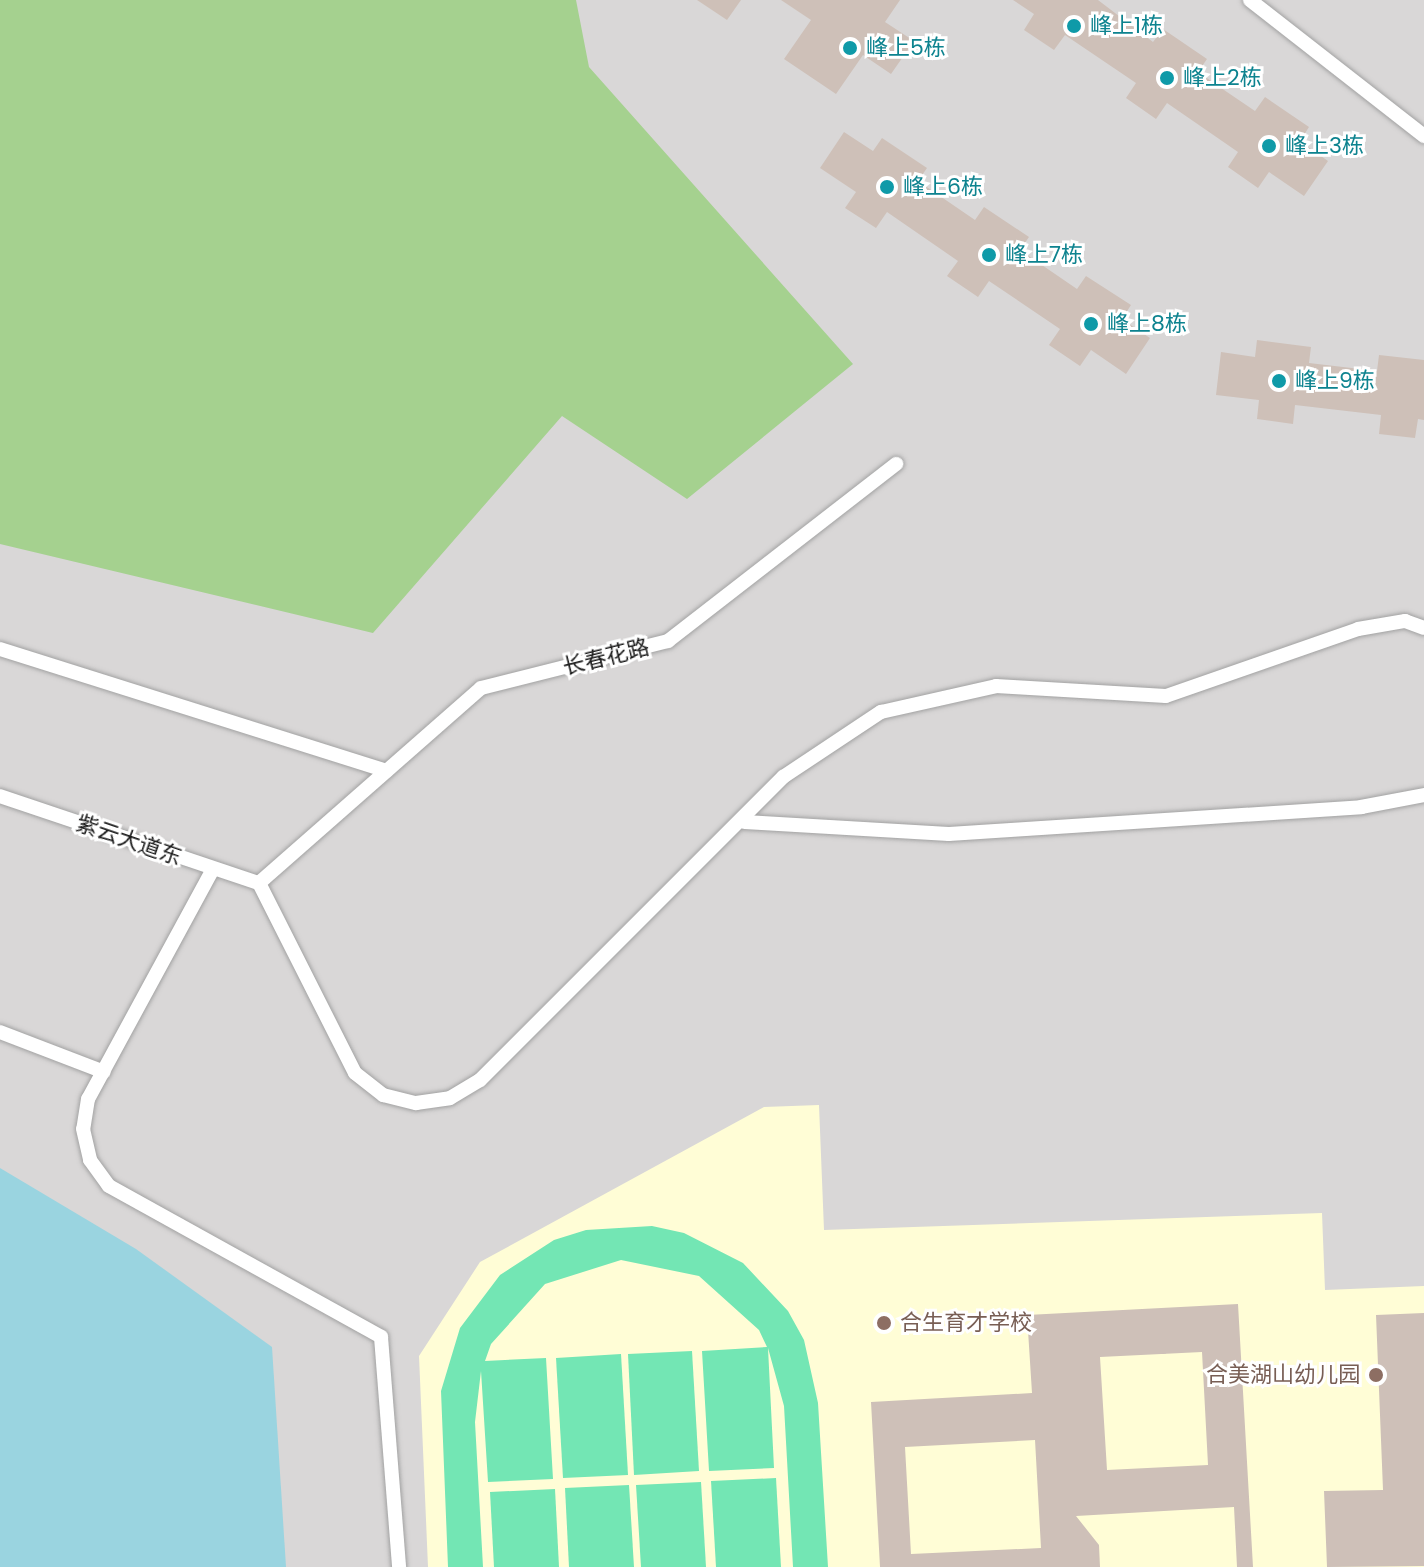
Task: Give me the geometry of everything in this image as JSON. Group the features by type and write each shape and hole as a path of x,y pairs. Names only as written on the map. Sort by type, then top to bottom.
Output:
{"lane":[{"path":"1250,0 1424,136"},
{"name":"长春花路","path":"259,883 481,688 668,641 896,464"},
{"path":"259,883 355,1073 383,1095 416,1103 450,1098 480,1080 745,822 783,777 829,741 937,694 996,686 1166,696 1358,629 1405,621 1424,628"},
{"path":"0,649 386,771"},
{"path":"745,822 949,834 1361,807 1424,795"},
{"name":"紫云大道东","path":"0,796 259,883"},
{"path":"213,869 88,1099 83,1129 90,1160 109,1186 381,1337 399,1567"},
{"path":"0,1032 104,1072"}],"shaded area":[{"path":"0,0 1424,0 1424,1567 0,1567"},
{"name":"合生育才学校","path":"819,1105 824,1230 1322,1213 1325,1290 1424,1286 1424,1567 428,1567 419,1356 480,1262 764,1107"}],"green space":[{"path":"0,0 576,0 589,67 853,364 687,499 562,416 373,633 0,544"},
{"path":"652,1226 684,1233 743,1263 788,1311 804,1340 818,1403 828,1567 793,1567 784,1406 768,1348 774,1468 709,1471 702,1351 767,1347 759,1330 699,1276 621,1260 545,1284 491,1344 485,1361 546,1358 553,1479 488,1482 481,1371 475,1422 483,1567 448,1567 441,1391 460,1328 500,1275 554,1240 586,1230"},
{"path":"692,1351 699,1471 634,1475 628,1354"},
{"path":"621,1354 628,1475 563,1478 556,1358"},
{"path":"776,1478 781,1567 716,1567 711,1481"},
{"path":"701,1482 706,1567 641,1567 636,1485"},
{"path":"629,1485 634,1567 569,1567 565,1488"},
{"path":"555,1489 559,1567 494,1567 490,1492"}],"water":[{"path":"0,1168 136,1249 272,1347 286,1567 0,1567"}],"building":[{"path":"697,0 741,0 727,20"},
{"name":"峰上5栋","path":"781,0 900,0 885,22 914,41 891,74 863,55 836,94 784,59 811,20"},
{"path":"1013,0 1098,0 1153,42 1163,29 1207,59 1198,72 1255,111 1265,97 1309,127 1300,141 1328,161 1304,196 1269,172 1258,188 1228,167 1238,152 1167,103 1156,119 1126,98 1136,83 1065,35 1054,50 1024,30 1034,14"},
{"path":"844,132 873,151 882,138 927,168 918,181 975,220 984,207 1029,237 1020,250 1077,289 1086,276 1131,305 1122,319 1150,338 1126,374 1091,350 1080,366 1049,345 1060,329 989,281 978,297 947,276 958,261 887,212 876,228 845,208 856,192 820,168"},
{"path":"1257,340 1311,347 1309,363 1377,371 1379,355 1424,360 1424,420 1418,419 1415,438 1379,434 1381,415 1295,405 1293,424 1257,419 1259,400 1216,395 1221,352 1255,357"},
{"path":"1238,1304 1253,1567 1237,1567 1234,1507 1076,1516 1099,1545 1100,1567 880,1567 871,1402 1032,1393 1027,1315","holes":["1202,1352 1208,1465 1107,1470 1100,1357","1035,1440 1041,1548 911,1554 905,1447"]},
{"path":"1424,1313 1424,1566 1327,1567 1324,1491 1383,1490 1376,1315"}],"place":[{"name":"峰上1栋","path":"1074,26"},
{"name":"峰上5栋","path":"850,48"},
{"name":"峰上2栋","path":"1167,78"},
{"name":"峰上3栋","path":"1269,146"},
{"name":"峰上6栋","path":"887,187"},
{"name":"峰上7栋","path":"989,255"},
{"name":"峰上8栋","path":"1091,324"},
{"name":"峰上9栋","path":"1279,381"},
{"name":"合生育才学校","path":"884,1323"},
{"name":"合美湖山幼儿园","path":"1376,1375"}]}
